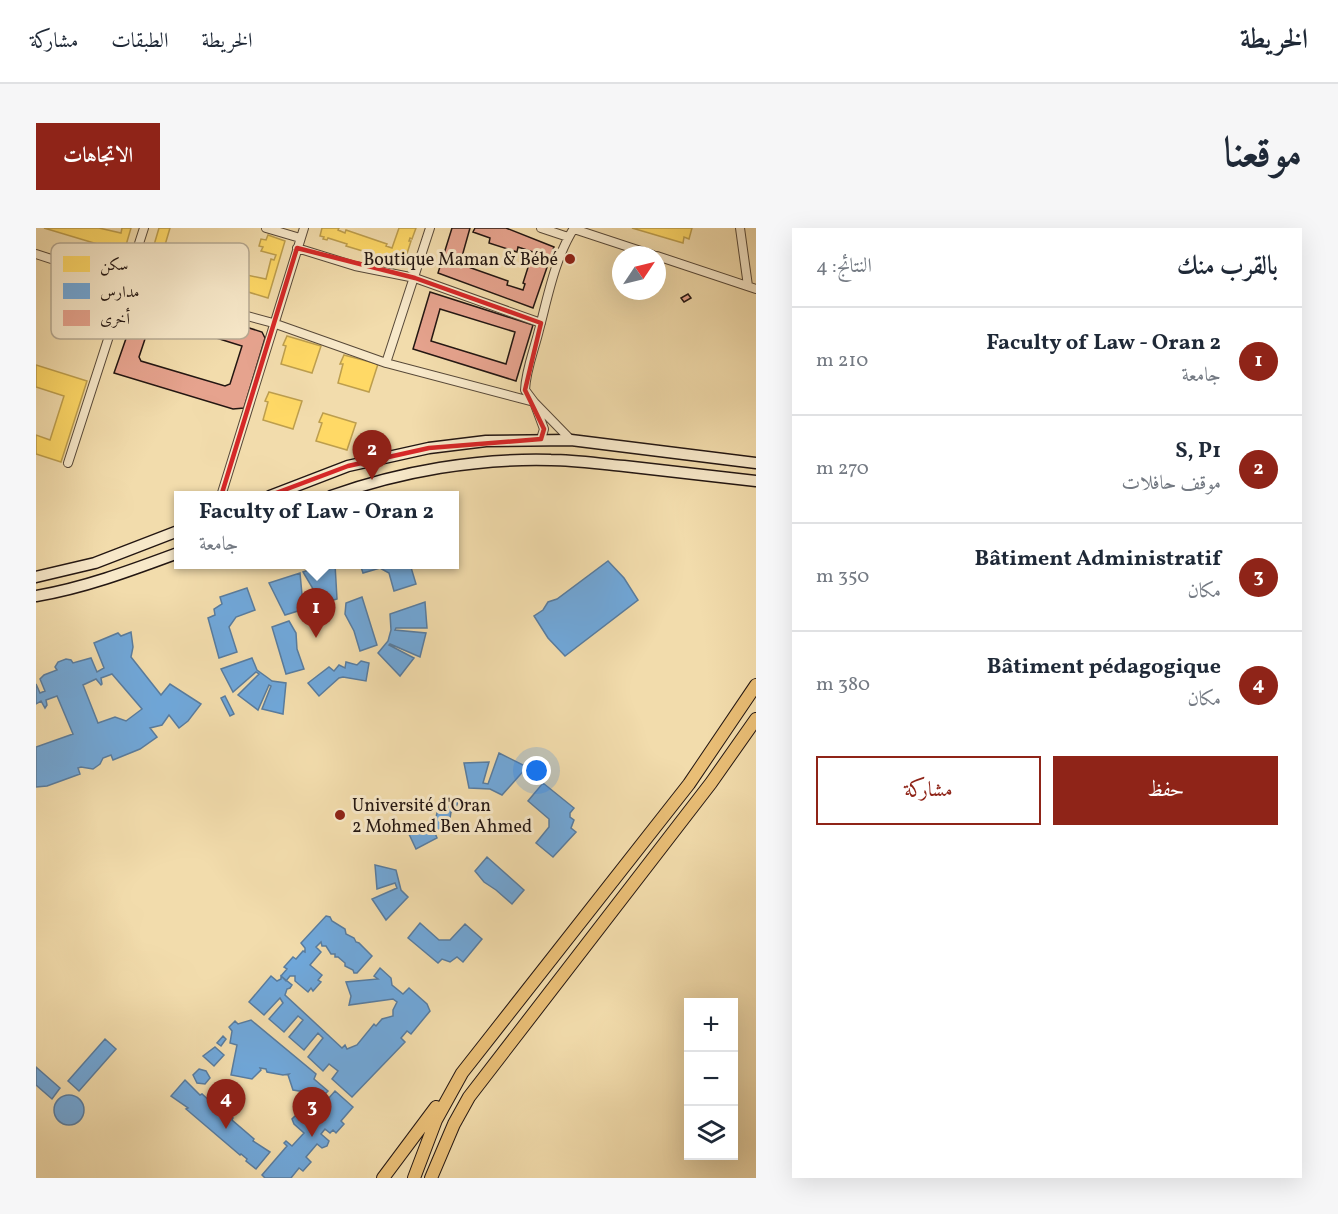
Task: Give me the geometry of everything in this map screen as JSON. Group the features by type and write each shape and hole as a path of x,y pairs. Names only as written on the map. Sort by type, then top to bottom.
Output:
{"highway":[{"path":"383,1178 462,1073 689,784 756,685"},
{"path":"434,1178 454,1124 470,1097 711,783 756,719"},
{"path":"414,1178 436,1120 462,1073"}],"main road":[{"path":"281,491 348,466 429,448 486,441 572,440 756,463"},
{"path":"343,491 408,474 522,460 585,462 756,482"},
{"path":"36,577 95,563 174,533"},
{"path":"36,596 54,593 142,567 174,555"}],"street":[{"path":"139,243 144,228"},
{"path":"266,228 300,238"},
{"path":"222,491 304,228"},
{"path":"386,363 430,228"},
{"path":"541,228 568,237"},
{"path":"666,260 752,287 740,228"},
{"path":"572,440 525,390 529,362 552,282 568,237 574,229 625,246"},
{"path":"297,248 355,266 415,278 541,323"},
{"path":"36,254 51,259"},
{"path":"249,316 273,322 386,363 534,402"},
{"path":"69,463 108,339"},
{"path":"534,402 544,429 541,439"}],"highlighted area":[{"path":"297,248 415,278 541,323 525,390 544,429 541,439 429,448 348,466 215,516"}],"building: سكن":[{"path":"44,228 99,228 121,233 122,228 131,228 127,243 94,243"},
{"path":"159,228 170,228 166,243 155,243"},
{"path":"322,228 339,228 338,230 345,233 346,230 387,244 386,246 392,248 399,228 416,228 412,239 410,238 404,263 400,264 346,246 347,244 328,238 323,239 324,237 320,236"},
{"path":"632,228 692,228 689,239 684,237 683,243"},
{"path":"268,235 285,241 268,298 249,292 249,275 266,279 271,259 274,260 276,255 261,251 263,247 259,246 261,239 266,240"},
{"path":"287,336 321,346 312,373 281,364 286,346 283,345"},
{"path":"344,355 378,364 369,392 338,383 343,364 340,364"},
{"path":"36,365 87,381 61,462 36,454 36,435 50,440 64,396 36,387"},
{"path":"269,392 302,401 293,429 263,420 268,402 265,401"},
{"path":"323,413 356,423 347,450 316,441"}],"building: مدارس":[{"path":"608,561 624,578 638,600 565,656 548,638 534,616 543,610 548,602 557,599"},
{"path":"312,569 335,569 337,599 285,615 269,583 300,573 303,605 319,599 303,572"},
{"path":"362,569 377,569 363,573"},
{"path":"382,569 412,569 416,584 394,591 389,573"},
{"path":"247,588 255,610 236,617 229,627 237,652 219,658 208,618 215,615 214,609 222,604 220,597"},
{"path":"362,597 377,645 360,651 354,631 345,614 346,603"},
{"path":"425,602 427,628 396,628 395,630 426,633 420,657 389,645 414,658 400,676 378,653 388,641 391,630 390,614"},
{"path":"289,621 296,633 297,649 304,669 286,674 272,627"},
{"path":"131,632 133,647 131,657 161,695 170,684 201,704 188,721 179,728 169,715 162,725 150,728 157,737 140,749 113,760 111,755 103,758 100,764 93,769 81,767 78,768 80,774 47,786 36,787 36,747 73,734 57,696 46,700 45,708 41,701 36,704 36,684 40,693 45,691 40,679 57,670 55,667 58,662 66,659 73,663 91,658 97,672 104,668 94,643 118,633 121,636","holes":["112,674 142,709 126,721 115,717 98,723 83,685 96,679 101,685 101,678"]},
{"path":"252,658 257,670 272,681 286,683 283,714 262,709 271,686 269,685 258,710 238,695 259,674 256,672 233,692 221,669"},
{"path":"361,661 369,663 366,681 339,678 319,696 308,683 329,667 334,671 339,665 345,668 346,662 357,665"},
{"path":"225,696 234,714 230,716 221,698"},
{"path":"499,753 527,767 502,795 490,789 469,788 464,763 489,762 483,783 488,784"},
{"path":"543,783 574,808 570,817 574,820 571,828 576,832 553,857 536,843 549,827 549,819 528,801"},
{"path":"441,797 458,802 455,810 451,812 449,825 443,823 442,830 435,833 437,838 416,849 409,834 435,821"},
{"path":"487,857 524,890 512,904 484,882 475,871"},
{"path":"375,865 396,870 401,890 408,897 386,920 372,899 397,888 395,883 377,889"},
{"path":"326,916 345,929 346,934 354,938 372,956 357,973 354,973 338,957 335,957 335,954 331,954 326,946 322,946 321,942 316,947 321,952 310,965 322,975 318,980 321,982 313,991 311,988 308,992 295,981 295,976 290,976 286,981 281,976 287,969 284,967 293,957 296,959 303,951 305,952 301,943"},
{"path":"420,923 439,940 450,940 465,924 482,939 463,962 457,957 450,962 442,959 438,963 408,938"},
{"path":"380,968 391,978 392,985 403,994 409,988 427,1004 430,1011 411,1034 407,1031 401,1038 405,1042 352,1097 332,1079 338,1071 329,1064 323,1071 308,1057 323,1038 318,1033 304,1050 289,1037 303,1020 298,1016 284,1032 269,1019 283,1003 280,998 264,1015 249,1002 271,976 277,981 281,979 281,976 292,985 287,989 285,995 342,1048 345,1045 347,1049 357,1045 374,1024 376,1026 382,1019 393,1016 397,1002 393,999 349,1005 351,996 346,982 378,979 374,976"},
{"path":"251,1020 316,1074 314,1079 328,1091 324,1095 293,1090 289,1074 267,1072 266,1069 260,1068 261,1070 252,1079 231,1075 237,1045 230,1043 232,1031 229,1027 235,1021 238,1024"},
{"path":"223,1036 226,1039 221,1046 217,1043"},
{"path":"105,1039 116,1049 79,1091 68,1081"},
{"path":"215,1047 224,1055 214,1066 203,1056"},
{"path":"36,1067 60,1088 52,1099 36,1085"},
{"path":"199,1069 206,1071 210,1078 205,1084 197,1083 193,1075"},
{"path":"185,1080 200,1095 202,1094 221,1111 223,1109 254,1139 253,1141 270,1152 256,1169 186,1109 188,1108 171,1096"},
{"path":"335,1091 353,1107 341,1121 344,1124 336,1133 333,1130 330,1133 325,1129 321,1134 329,1141 327,1146 322,1148 317,1144 306,1157 311,1162 303,1171 299,1168 291,1178 265,1178 262,1175 287,1146 284,1143 286,1141 292,1146 304,1133 292,1119 295,1116 301,1116 312,1125 323,1111 319,1108"},
{"path":"69,1095 80,1099 84,1110 80,1121 69,1125 58,1121 54,1110 58,1099"}],"building: أخرى":[{"path":"452,228 470,228 461,260 458,259 457,263 508,281 507,285 523,290 531,258 534,259 536,253 518,247 517,252 489,243 490,238 473,232 475,228 506,228 554,247 533,308 438,273"},
{"path":"430,292 533,325 516,381 413,349","holes":["440,309 515,332 506,364 431,341"]},
{"path":"688,294 691,298 684,302 681,298"},
{"path":"249,328 262,332 265,338 244,408 233,409 114,373 126,339 145,339 139,357 141,361 225,386 230,384 242,346 220,339 249,339"}],"place":[{"name":"Boutique Maman & Bébé","path":"570,259"},
{"name":"S, P1","path":"372,480"},
{"name":"Faculty of Law - Oran 2","path":"316,638"},
{"name":"Université d'Oran 2 Mohmed Ben Ahmed","path":"340,815"},
{"name":"Bâtiment pédagogique","path":"226,1129"},
{"name":"Bâtiment Administratif","path":"312,1137"}]}
